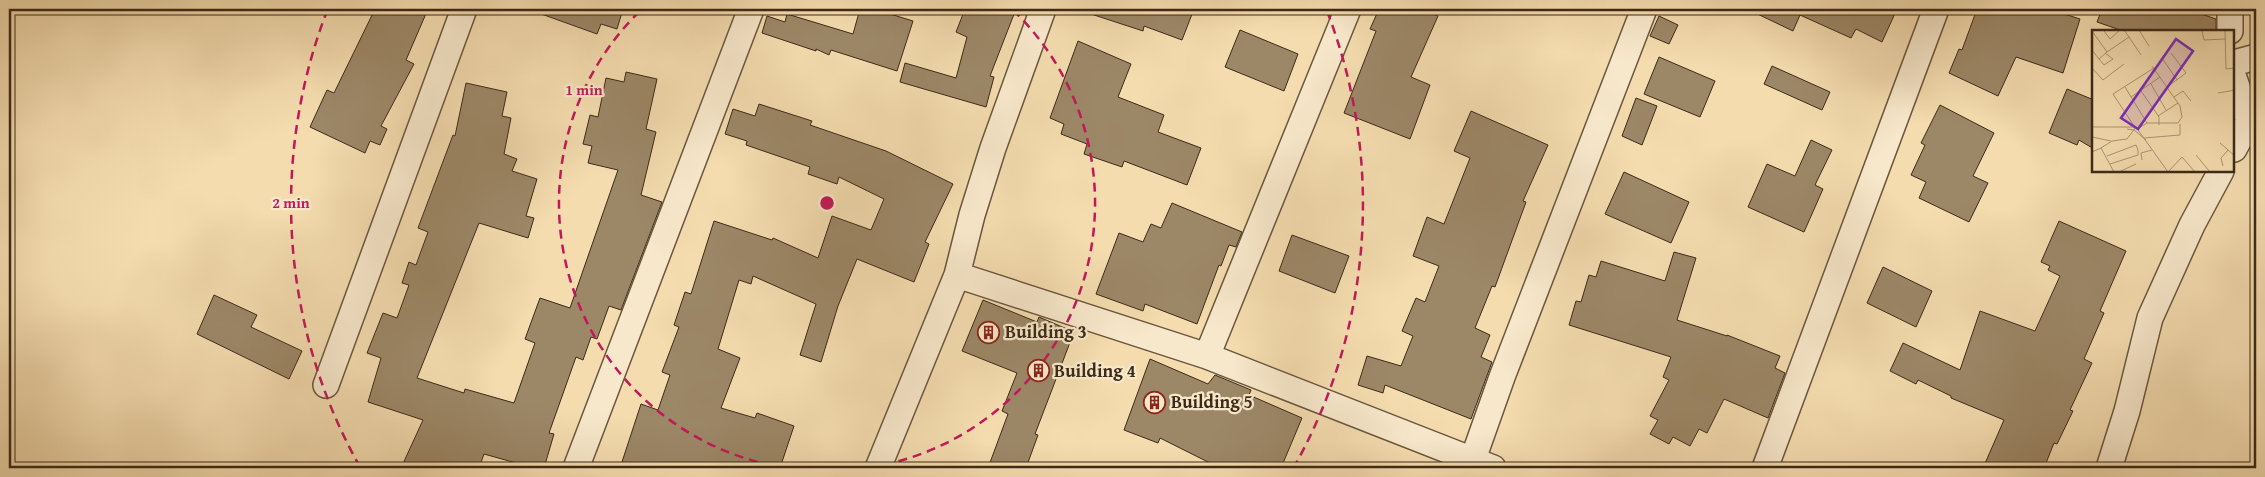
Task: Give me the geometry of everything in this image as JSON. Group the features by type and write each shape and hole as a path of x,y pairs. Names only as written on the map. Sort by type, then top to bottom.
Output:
{"street":[{"path":"326,384 464,9"},
{"path":"576,468 751,9"},
{"path":"878,468 957,275 972,215 993,148 1042,9"},
{"path":"1207,356 1348,9"},
{"path":"957,275 1207,356 1483,464 1505,368 1644,9"},
{"path":"1765,468 1936,9"},
{"path":"2230,9 2230,30"},
{"path":"2235,63 2256,57"},
{"path":"2235,81 2253,126 2235,148"},
{"path":"2109,468 2127,411 2150,318 2192,225 2221,172"}],"building":[{"path":"375,9 428,9 406,60 414,64 381,126 387,129 380,145 370,141 365,153 310,127 327,90 334,93"},
{"path":"533,9 623,9 617,29 601,24 597,34 533,11"},
{"path":"860,9 874,9 913,21 897,71 831,50 829,55 816,49 816,51 762,33 767,16 785,22 787,14 853,34"},
{"path":"965,9 1016,9 990,76 994,77 986,107 900,82 905,63 956,78 967,37 956,32"},
{"path":"1085,9 1194,9 1182,40 1144,26 1143,31 1085,12"},
{"path":"1379,9 1422,9 1438,16 1411,77 1430,85 1410,139 1344,113 1376,31 1370,29"},
{"path":"1747,9 1897,9 1882,42 1856,29 1851,38 1800,15 1793,31"},
{"path":"1977,9 2041,9 2055,14 2055,11 2080,19 2063,73 2016,57 1998,96 1949,73 1959,49 1962,50"},
{"path":"2102,9 2187,9 2216,19 2216,30 2120,30 2097,22"},
{"path":"1659,16 1678,25 1669,44 1650,36"},
{"path":"1240,30 1298,54 1284,91 1225,67"},
{"path":"1078,41 1131,64 1118,97 1164,115 1158,132 1201,148 1187,185 1124,161 1122,167 1084,154 1087,144 1061,134 1064,124 1050,118"},
{"path":"1659,57 1715,81 1700,117 1644,94"},
{"path":"1772,66 1830,92 1822,110 1764,84"},
{"path":"626,72 657,79 646,129 656,132 641,195 662,202 621,310 609,306 597,339 591,337 583,360 576,357 549,433 554,434 544,468 534,468 484,454 479,468 401,468 423,420 368,402 381,358 367,353 383,313 397,318 409,285 402,283 409,262 416,265 428,232 418,228 453,135 455,136 466,83 507,92 502,116 511,118 504,154 517,159 512,171 537,179 526,216 534,218 528,238 479,223 417,378 464,393 465,389 514,403 535,343 525,339 540,298 570,308 618,170 588,163 592,146 583,144 590,115 598,117 606,78 624,82"},
{"path":"2067,89 2092,99 2092,148 2079,140 2077,145 2049,133"},
{"path":"1636,98 1657,106 1642,145 1622,136"},
{"path":"759,104 812,121 810,125 886,151 953,184 925,242 929,244 914,282 857,259 838,306 821,362 800,355 816,304 753,276 751,284 739,280 718,349 740,358 721,408 755,418 757,413 794,426 780,468 701,468 685,463 683,468 620,468 641,404 658,410 670,375 662,372 679,327 674,325 685,292 691,294 714,221 772,240 773,238 818,258 832,216 871,230 884,199 839,177 837,184 808,174 810,167 746,145 747,141 725,134 733,109 755,116"},
{"path":"1940,105 1994,133 1973,176 1988,183 1969,222 1919,198 1926,182 1911,175 1925,145 1921,143"},
{"path":"1471,111 1548,145 1523,201 1526,202 1495,287 1492,286 1475,328 1490,335 1481,357 1492,362 1471,419 1385,385 1383,393 1358,385 1367,356 1401,366 1413,336 1402,331 1416,298 1425,302 1439,266 1413,256 1427,217 1444,224 1470,158 1454,151"},
{"path":"1811,140 1832,150 1815,185 1823,189 1804,232 1748,207 1767,164 1795,176"},
{"path":"1624,172 1689,202 1671,243 1605,214"},
{"path":"1172,203 1242,232 1236,247 1229,245 1221,266 1219,265 1197,324 1145,304 1143,311 1096,294 1119,233 1143,242 1151,224 1161,228"},
{"path":"2059,221 2126,251 2100,311 2104,313 2084,359 2092,363 2070,410 2073,411 2057,444 2054,443 2044,468 1983,468 2004,420 1951,398 1951,396 1918,380 1916,384 1890,371 1903,343 1960,370 1980,311 2035,331 2060,276 2048,270 2050,266 2041,262"},
{"path":"1292,235 1349,256 1335,293 1279,271"},
{"path":"1674,252 1696,258 1677,320 1727,335 1780,356 1775,368 1785,373 1768,418 1724,399 1707,433 1699,429 1690,446 1673,437 1669,444 1650,434 1658,420 1650,416 1669,380 1663,377 1671,357 1569,325 1576,301 1581,302 1589,275 1596,277 1601,261 1665,281"},
{"path":"1883,267 1932,291 1916,327 1867,303"},
{"path":"214,295 257,315 251,327 302,351 289,379 197,334"},
{"path":"983,300 1037,322 1039,317 1074,332 1035,434 1038,435 1026,468 988,468 1008,414 1002,411 1017,373 962,351"},
{"path":"1150,359 1208,384 1215,375 1251,390 1249,395 1302,418 1281,468 1220,468 1160,438 1158,443 1124,430"}],"place":[{"name":"Building 3","path":"989,332"},
{"name":"Building 4","path":"1038,371"},
{"name":"Building 5","path":"1155,402"}]}
